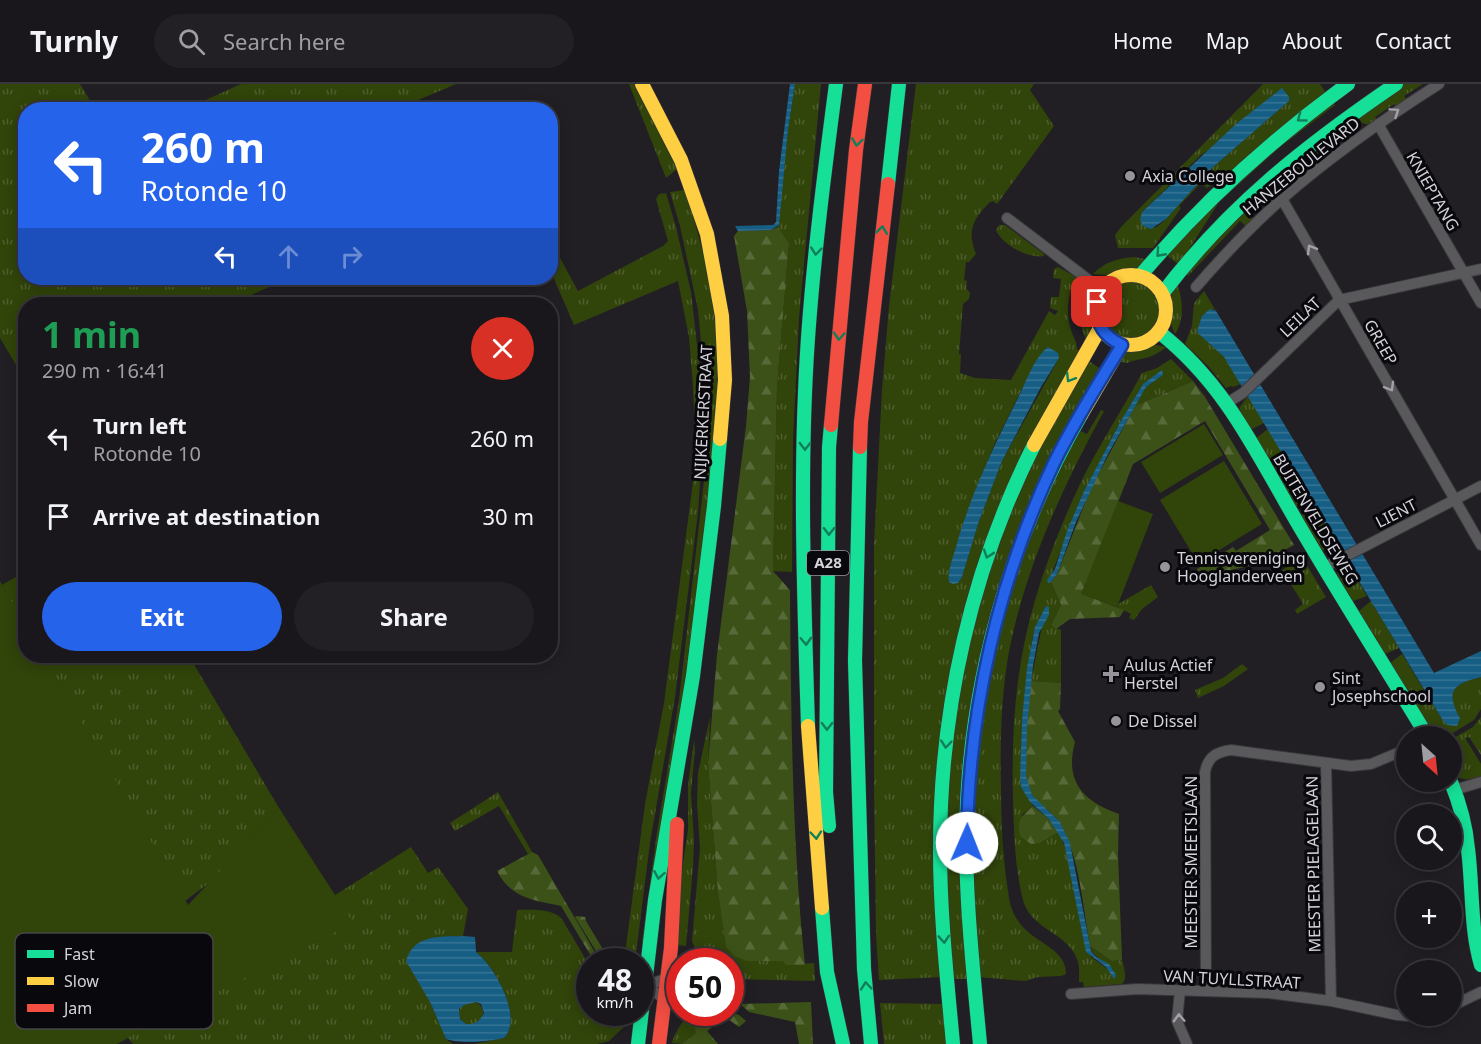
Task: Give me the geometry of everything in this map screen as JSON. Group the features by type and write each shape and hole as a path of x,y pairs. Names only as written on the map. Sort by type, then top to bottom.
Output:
{"main road":[{"name":"NIJKERKERSTRAAT","path":"642,84 674,145 698,206 715,274 724,338 725,380 720,455 697,644 681,755 655,900 650,948"},
{"name":"A28","path":"836,84 822,193 808,339 804,452 804,605 809,754 827,972 844,1044"},
{"name":"A28","path":"844,1044 826,792 829,447 856,150 865,84"},
{"name":"A28","path":"871,1044 864,969 855,672 856,523 861,422 899,84"},
{"name":"HANZEBOULEVARD","path":"1140,276 1202,207 1250,159 1348,84"},
{"path":"1368,84 1381,89"},
{"name":"HANZEBOULEVARD","path":"1162,294 1191,256 1257,189 1381,89 1396,84"},
{"path":"1121,276 1140,276 1149,280 1162,294 1166,313 1164,322 1159,332 1147,341 1138,345 1122,345 1112,340 1100,328 1096,311 1097,302 1102,290 1113,280 1121,276"},
{"path":"953,1044 941,899 940,819 948,730 968,622 989,550 1019,475 1061,393 1100,328"},
{"name":"BUITENVELDSEWEG","path":"1159,332 1175,343 1210,378 1227,403 1421,726"},
{"path":"980,1044 967,861 969,785 978,709 994,631 1017,554 1047,479 1084,406 1122,345"},
{"name":"NIJKERKERSTRAAT","path":"671,948 681,755"},
{"path":"1455,792 1466,835 1476,903 1474,943 1481,965"},
{"name":"NIJKERKERSTRAAT","path":"659,1044 665,999"},
{"name":"NIJKERKERSTRAAT","path":"638,1044 640,1026"}],"street":[{"name":"HANZEBOULEVARD","path":"1196,287 1249,230 1282,199 1378,124 1438,84"},
{"name":"KNIEPTANG","path":"1378,124 1481,303"},
{"name":"GREEP","path":"1282,199 1481,545"},
{"path":"1007,218 1102,290"},
{"name":"LEILAT","path":"1227,403 1243,393 1340,300 1481,269"},
{"name":"LIENT","path":"1325,567 1481,486"},
{"name":"MEESTER SMEETSLAAN","path":"1206,991 1205,772 1208,762 1215,754 1231,750 1351,766 1371,764 1396,753"},
{"name":"MEESTER PIELAGELAAN","path":"1326,763 1331,1001"},
{"path":"1462,785 1481,782"},
{"name":"VAN TUYLLSTRAAT","path":"1071,994 1106,990 1269,993 1331,1001 1396,1015"},
{"path":"1180,990 1178,1021 1187,1044"},
{"path":"654,991 665,999"},
{"path":"1462,1001 1481,992"}],"green space":[{"path":"0,84 80,84 91,102 18,102 18,285 274,285 246,297 18,297 18,368 0,338"},
{"path":"241,84 456,84 414,102 201,102"},
{"path":"629,84 634,84 677,169 666,178"},
{"path":"795,84 821,84 799,318 793,440 792,572 773,571 777,386 789,243 778,227"},
{"path":"916,84 1034,84 1030,90 1054,126 997,204 990,202 975,220 972,239 976,254 969,262 966,262 964,280 967,281 966,288 970,293 969,299 963,304 959,354 961,354 960,373 975,378 1011,380 1049,311 1055,315 1058,311 1050,308 1051,297 1059,297 1061,279 1053,278 1054,269 1058,267 1076,277 1069,296 1068,317 1077,349 1081,353 1026,453 949,700 943,977 879,980 876,935 874,788 874,543 889,306","holes":["1046,348 1059,358 1002,461 958,583 976,489 996,441 1028,377"]},
{"path":"1263,84 1320,84 1326,93 1245,160 1207,188 1201,183 1179,206 1181,208 1153,248 1118,248 1115,235","holes":["1289,101 1212,168 1155,228 1142,212 1201,155"]},
{"path":"1402,84 1423,84 1404,96 1407,100 1397,107 1394,104 1375,117 1377,121 1370,125 1362,123 1357,116"},
{"path":"1332,101 1335,105 1280,147 1219,202 1179,265 1164,253 1219,194"},
{"path":"1346,123 1352,133 1348,136 1345,133 1289,177 1294,184 1285,192 1278,185 1248,213 1254,220 1247,227 1240,221 1188,276 1184,271 1231,220"},
{"path":"685,190 705,260 712,296 716,332 717,397 691,637 646,941 642,941 679,700 705,472 707,405 698,310 680,226 670,192"},
{"path":"666,193 691,292 700,372 702,452 698,512 675,697 650,843 637,948 626,948 645,804 664,703 693,482 695,432 689,337 678,281 574,325 557,285 558,254 578,291 663,246 668,241 656,199 659,194"},
{"path":"999,225 1005,225 1044,256 1024,253 1010,246 999,236 996,230"},
{"path":"778,227 789,243 777,386 773,571 790,590 795,825 805,965 786,965 782,961 747,961 744,960 744,948 726,947 718,893 708,763 717,655 746,426 750,377 747,311 734,236 738,231 771,230"},
{"path":"1134,257 1145,259 1140,267 1107,275 1093,274 1112,261"},
{"path":"1131,282 1142,284 1151,290 1157,299 1159,310 1157,321 1151,330 1142,336 1131,338 1120,336 1111,330 1105,321 1103,310 1105,299 1111,290 1120,284"},
{"path":"1176,282 1182,308 1175,334 1172,329 1170,308"},
{"path":"1084,285 1090,296 1092,312 1087,341 1079,314 1079,300"},
{"path":"1204,291 1216,311 1213,309 1204,315 1198,332 1224,357 1241,384 1233,387 1226,388 1208,366 1185,344 1192,326 1194,303"},
{"path":"1156,345 1166,347 1146,358 1127,363 1116,361 1127,352"},
{"path":"1086,359 1102,370 1044,477 974,708 969,979 952,979 945,898 950,741 972,623 1018,488"},
{"path":"1171,359 1193,381 1135,406 1146,387 1163,375 1141,387 1084,491 1048,583 1051,582 1061,605 1051,625 1061,630 1061,683 1031,681 1046,606 1033,635 1022,720 1021,787 1033,806 1022,815 1040,843 1059,832 1068,855 1091,957 1109,970 1113,970 1094,954 1090,946 1112,961 1122,960 1125,973 1122,984 1084,987 1083,982 1079,982 1079,965 1072,950 1032,916 1022,896 1016,861 1013,801 1014,731 1018,678 1025,638 1037,593 1061,527 1080,484 1142,373 1157,368"},
{"path":"1193,381 1205,397 1294,545 1259,564 1202,576 1197,569 1233,547 1236,551 1270,530 1205,421 1133,464 1082,594 1124,610 1120,617 1070,619 1056,629 1051,625 1061,605 1051,582 1057,574 1091,488 1135,406"},
{"path":"1248,396 1264,423 1250,430 1239,408"},
{"path":"1101,410 1104,411 1059,500 1034,561 1015,625 1008,657 1002,706 1001,815 1010,901 1017,920 1028,932 1056,952 1065,966 1066,974 1025,981 978,977 971,800 985,689 1012,580 1060,459 1081,431 1087,434"},
{"path":"1204,424 1223,455 1160,493 1141,462"},
{"path":"1268,429 1288,462 1273,468 1255,439"},
{"path":"1224,461 1262,524 1198,563 1160,500"},
{"path":"1291,467 1310,500 1296,507 1278,477"},
{"path":"1118,501 1153,514 1117,607 1081,594"},
{"path":"1314,506 1340,549 1323,551 1301,515"},
{"path":"1303,559 1326,597 1297,614 1295,610 1303,604 1288,579 1280,584 1277,577 1280,571"},
{"path":"1347,561 1367,596 1353,601 1337,574 1339,566"},
{"path":"18,576 18,623 0,586"},
{"path":"0,581 18,613 18,663 47,663 188,905 279,808 353,923 213,994 213,933 15,933 15,1029 145,1029 115,1044 0,1044"},
{"path":"1151,585 1158,597 1142,609 1134,620 1129,618 1131,614 1117,607 1118,604"},
{"path":"1371,601 1399,648 1385,654 1359,611"},
{"path":"1402,654 1442,719 1459,718 1453,701 1454,690 1464,683 1481,677 1481,709 1474,720 1462,727 1428,726 1390,663"},
{"path":"41,663 193,663 292,830 281,830 182,903"},
{"path":"1242,664 1248,669 1224,686 1198,698 1195,690 1223,678"},
{"path":"1031,681 1061,683 1058,711 1075,742 1072,768 1075,779 1087,796 1119,814 1118,854 1122,960 1112,961 1090,946 1073,853 1058,820 1035,798 1028,787 1025,751"},
{"path":"710,717 708,763 718,893 726,947 730,948 695,948 692,941 700,848 698,773"},
{"path":"1481,717 1481,755 1469,737 1465,738 1481,764 1481,776 1462,779 1462,733 1473,727"},
{"path":"694,740 691,793 693,867 686,946 675,945 677,902 688,830 688,785"},
{"path":"498,792 532,852 528,854 499,806 455,831 450,823"},
{"path":"1033,806 1049,819 1059,832 1040,843 1031,844 1021,837 1019,823"},
{"path":"411,847 428,873 438,867 468,909 463,936 440,937 430,1002 446,1039 453,1044 133,1044 128,1038 117,1044 0,1044 0,973 15,970 15,1029 213,1029 213,933 175,933 332,897"},
{"path":"532,852 538,855 592,948 586,948 561,906 532,900 516,893 497,871"},
{"path":"517,910 547,911 558,915 579,948 576,948 576,1026 625,1026 609,1041 597,1044 474,1044 504,1038 511,1018 509,1005 498,980 491,968 476,952 512,952"},
{"path":"575,917 585,917 602,948 594,948"},
{"path":"744,952 782,961 786,965 814,963 815,981 744,979"},
{"path":"471,1001 479,1005 483,1013 479,1021 471,1025 463,1021 459,1013 463,1005"},
{"path":"811,1002 813,1044 799,1044 795,1022 749,1012 744,1008 744,1004"},
{"path":"880,1003 946,1004 950,1044 884,1044"},
{"path":"680,1026 694,1026 696,1033 682,1044 672,1043"},
{"path":"694,1026 713,1026 707,1031 718,1044 682,1044 696,1033"}],"water":[{"path":"790,84 795,84 779,225 771,230 738,231 735,226 773,225 776,222 779,171"},
{"path":"1282,88 1289,97 1289,101 1212,168 1166,219 1151,229 1143,226 1140,220 1142,212 1236,124"},
{"path":"1210,309 1216,311 1434,673 1481,651 1481,677 1464,683 1454,690 1453,701 1460,718 1457,726 1447,725 1442,719 1224,357 1197,331 1202,316"},
{"path":"1048,347 1058,353 1059,358 1002,461 979,521 962,577 958,583 953,584 949,582 951,564 976,488 1032,369 1039,356"},
{"path":"1162,370 1163,375 1146,387 1108,454 1076,522 1057,574 1048,583 1047,580 1055,569 1067,531 1084,491 1122,419 1143,384"},
{"path":"1046,606 1049,607 1049,615 1039,633 1033,666 1027,727 1026,776 1032,795 1060,822 1070,843 1091,951 1096,957 1109,964 1116,975 1114,979 1106,967 1086,952 1064,843 1049,819 1030,802 1021,787 1022,720 1027,668 1035,627"},
{"path":"437,937 475,937 476,952 491,968 504,992 511,1018 504,1038 474,1042 446,1039 430,1002 406,961 410,952 421,941","holes":["476,1002 481,1004 484,1013 477,1022 466,1024 460,1019 459,1009 464,1005"]}],"traffic: fast":[{"path":"808,726 803,532 805,386 810,306 836,84"},
{"path":"888,184 899,84"},
{"path":"1140,276 1188,223 1238,174 1292,127 1348,84"},
{"path":"1162,294 1241,205 1300,154 1396,84"},
{"path":"1159,332 1205,376 1224,400 1421,726"},
{"path":"980,1044 966,850 968,786 980,689 991,641 1019,548 1037,502 1081,415"},
{"path":"829,826 826,792 831,425"},
{"path":"638,1044 655,900 693,676 720,439"},
{"path":"953,1044 940,873 941,797 946,744 963,641 977,591 993,541 1034,445"},
{"path":"860,447 855,661 864,969 871,1044"},
{"path":"1455,792 1466,832 1473,922 1481,965"},
{"path":"822,908 827,972 843,1044"}],"traffic: slow":[{"path":"642,84 681,160 707,234 722,316 725,380 720,439"},
{"path":"1131,275 1144,278 1156,285 1163,297 1166,310 1163,323 1156,335 1144,342 1131,345 1118,342 1106,335 1099,323 1096,310 1099,297 1106,285 1118,278 1131,275"},
{"path":"1034,445 1100,328"},
{"path":"1081,415 1122,345"},
{"path":"808,726 822,908"}],"traffic: jam":[{"path":"831,425 856,150 865,84"},
{"path":"860,447 888,184"},
{"path":"659,1044 671,948 677,824"}],"place":[{"name":"Axia College","path":"1130,176"},
{"name":"Tennisvereniging Hooglanderveen","path":"1165,567"},
{"name":"Aulus Actief Herstel","path":"1111,674"},
{"name":"Sint Josephschool","path":"1320,687"},
{"name":"De Dissel","path":"1116,721"}],"route":[{"path":"967,843 972,747 985,670 1004,593 1047,479 1084,406 1122,345 1112,340 1100,328 1097,320 1097,302"}]}
